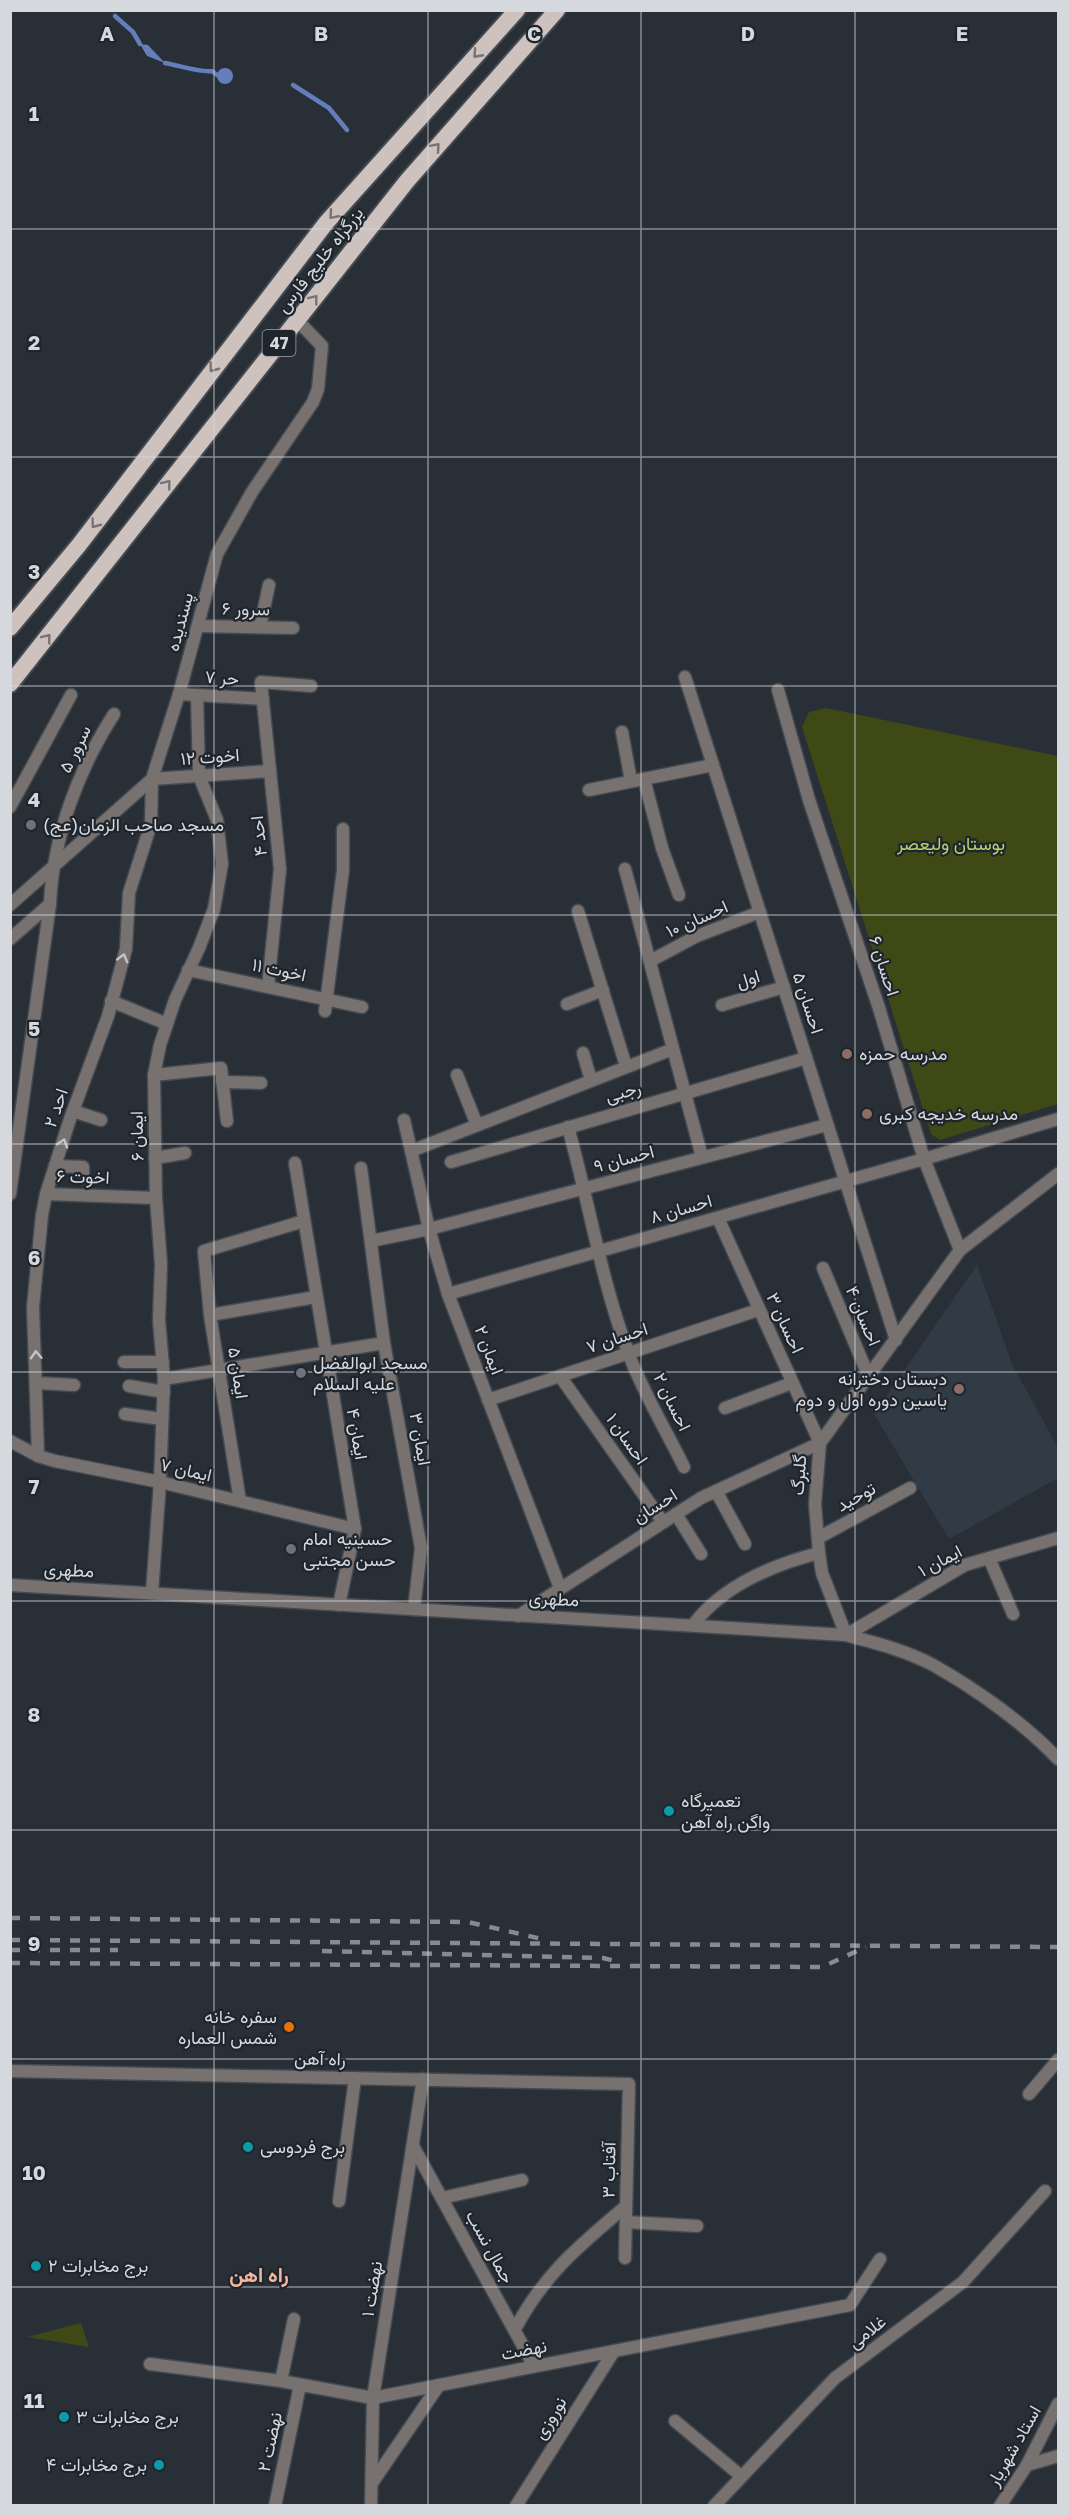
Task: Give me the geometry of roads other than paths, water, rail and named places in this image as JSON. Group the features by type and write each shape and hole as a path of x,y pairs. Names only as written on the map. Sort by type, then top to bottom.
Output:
{"highway":[{"name":"بزرگراه خلیج فارس","path":"10,628 79,545 326,223 517,10"},
{"name":"بزرگراه خلیج فارس","path":"10,684 420,166 558,10"}],"street":[{"name":"پسندیده","path":"152,779 179,694 217,554 252,492 302,419 318,389 322,346 297,320"},
{"path":"260,627 269,585"},
{"name":"سرور ۶","path":"198,626 293,628"},
{"name":"احسان ۵","path":"685,677 896,1340"},
{"name":"احد ۴","path":"268,986 280,869 261,682 311,686"},
{"name":"احسان ۶","path":"778,690 809,800 879,1008 924,1159 960,1250"},
{"name":"حر ۷","path":"179,694 263,699"},
{"name":"ایمان ۶","path":"152,1593 164,1392 159,1320 161,1264 156,1198 154,1075 167,1024 214,909 222,864 217,820 199,776 197,694"},
{"path":"10,807 71,695"},
{"name":"سرور ۵","path":"10,1194 50,904 51,870 70,802 97,741 114,714"},
{"path":"622,732 680,895"},
{"path":"589,790 713,765"},
{"name":"اخوت ۱۲","path":"152,779 270,771"},
{"path":"10,904 152,779"},
{"name":"احد ۲","path":"38,1456 33,1307 46,1194 73,1111 108,1016 126,949 129,894 151,824 152,779"},
{"path":"325,1005 343,870 343,829"},
{"path":"626,869 702,1158"},
{"path":"10,939 50,904"},
{"path":"578,911 626,1066"},
{"name":"احسان ۱۰","path":"650,961 697,936 760,912"},
{"name":"اخوت ۱۱","path":"188,969 268,986 325,1005 362,1007"},
{"name":"اول","path":"722,1005 784,987"},
{"path":"567,1004 603,990"},
{"path":"111,1001 167,1024"},
{"name":"رجبی","path":"411,1151 673,1049"},
{"path":"583,1053 591,1080"},
{"name":"رجبی","path":"451,1162 806,1058"},
{"path":"154,1075 220,1068 227,1121"},
{"path":"457,1075 477,1125"},
{"path":"10,1076 24,1082"},
{"path":"222,1082 261,1083"},
{"path":"73,1111 101,1120"},
{"name":"احسان ۸","path":"448,1294 846,1182 1059,1119"},
{"name":"ایمان ۲","path":"404,1120 429,1229 448,1294 560,1588"},
{"name":"احسان ۹","path":"371,1241 429,1229 827,1125"},
{"name":"احسان ۲","path":"568,1127 599,1251 628,1353 684,1467"},
{"path":"155,1158 185,1153"},
{"name":"ایمان ۴","path":"295,1163 356,1529 339,1605"},
{"path":"55,1166 83,1167 83,1178"},
{"name":"ایمان ۳","path":"361,1168 384,1342 421,1548 414,1609"},
{"name":"گلبرگ","path":"846,1635 822,1573 819,1553 815,1504 820,1443 960,1250 1059,1174"},
{"name":"اخوت ۶","path":"46,1194 156,1198"},
{"name":"احسان ۳","path":"718,1218 820,1443"},
{"name":"ایمان ۵","path":"240,1501 210,1315 204,1251 304,1221"},
{"name":"احسان ۴","path":"823,1268 869,1377"},
{"path":"210,1315 316,1297"},
{"name":"احسان ۷","path":"488,1400 758,1310"},
{"path":"164,1379 384,1342"},
{"path":"124,1362 163,1362"},
{"name":"احسان ۱","path":"560,1376 663,1522"},
{"path":"37,1383 74,1385"},
{"path":"725,1408 792,1383"},
{"path":"129,1386 164,1392"},
{"path":"125,1414 162,1419"},
{"name":"ایمان ۷","path":"10,1441 38,1456 160,1482 356,1529"},
{"name":"احسان","path":"518,1616 663,1522 716,1491 820,1443"},
{"name":"توحید","path":"818,1538 910,1488"},
{"path":"716,1491 745,1544"},
{"path":"676,1514 701,1554"},
{"name":"ایمان ۱","path":"846,1635 965,1565 1059,1538"},
{"path":"693,1625 707,1607 754,1576 786,1561 819,1553"},
{"path":"989,1558 1013,1614"},
{"name":"مطهری","path":"10,1585 846,1635 887,1646 933,1665 999,1709 1059,1759"},
{"path":"1029,2094 1059,2060"},
{"name":"راه آهن","path":"10,2070 629,2084"},
{"path":"339,2201 355,2078"},
{"name":"نهضت ۱","path":"371,2505 373,2398 423,2079"},
{"name":"آفتاب ۳","path":"625,2258 629,2084"},
{"name":"جمال نسب","path":"413,2145 534,2367"},
{"path":"442,2198 522,2180"},
{"name":"غلامی","path":"714,2505 835,2378 963,2282 1045,2191"},
{"path":"515,2329 531,2299 567,2256 626,2205"},
{"path":"626,2222 696,2226"},
{"name":"نهضت","path":"150,2364 281,2381 373,2398 850,2305 880,2259"},
{"path":"281,2381 294,2319"},
{"name":"نوروزی","path":"516,2505 614,2350"},
{"name":"نهضت ۲","path":"275,2505 300,2385"},
{"path":"371,2484 440,2385"},
{"name":"استاد شهریار","path":"1000,2505 1027,2465 1059,2404"},
{"path":"675,2421 741,2476"},
{"path":"1027,2465 1059,2456"}],"water":[{"path":"140,44 148,45 165,63 147,56"},
{"path":"225,68 231,70 233,76 231,82 225,84 219,82 217,76 219,70"}],"waterway":[{"path":"115,16 133,32 140,44"},
{"path":"165,63 195,70 212,71 217,75"},
{"path":"293,85 329,108 347,130"}],"railway":[{"path":"10,1918 468,1922 542,1939"},
{"path":"10,1940 1058,1947"},
{"path":"10,1963 822,1967 866,1947"},
{"path":"10,1950 118,1950"},
{"path":"322,1951 603,1958 619,1962"}],"place":[{"name":"مسجد صاحب الزمان(عج)","path":"31,825"},
{"name":"مدرسه حمزه","path":"847,1054"},
{"name":"مدرسه خدیجه کبری","path":"867,1114"},
{"name":"مسجد ابوالفضل علیه السلام","path":"301,1373"},
{"name":"دبستان دخترانه یاسین دوره اول و دوم","path":"959,1389"},
{"name":"حسینیه امام حسن مجتبی","path":"291,1549"},
{"name":"تعمیرگاه واگن راه آهن","path":"669,1811"},
{"name":"سفره خانه شمس العماره","path":"289,2027"},
{"name":"برج فردوسی","path":"248,2147"},
{"name":"برج مخابرات ۲","path":"36,2266"},
{"name":"برج مخابرات ۳","path":"64,2417"},
{"name":"برج مخابرات ۴","path":"159,2465"}],"district":[{"name":"راه اهن","path":"259,2275"}],"park label":[{"name":"بوستان ولیعصر","path":"951,844"}]}
